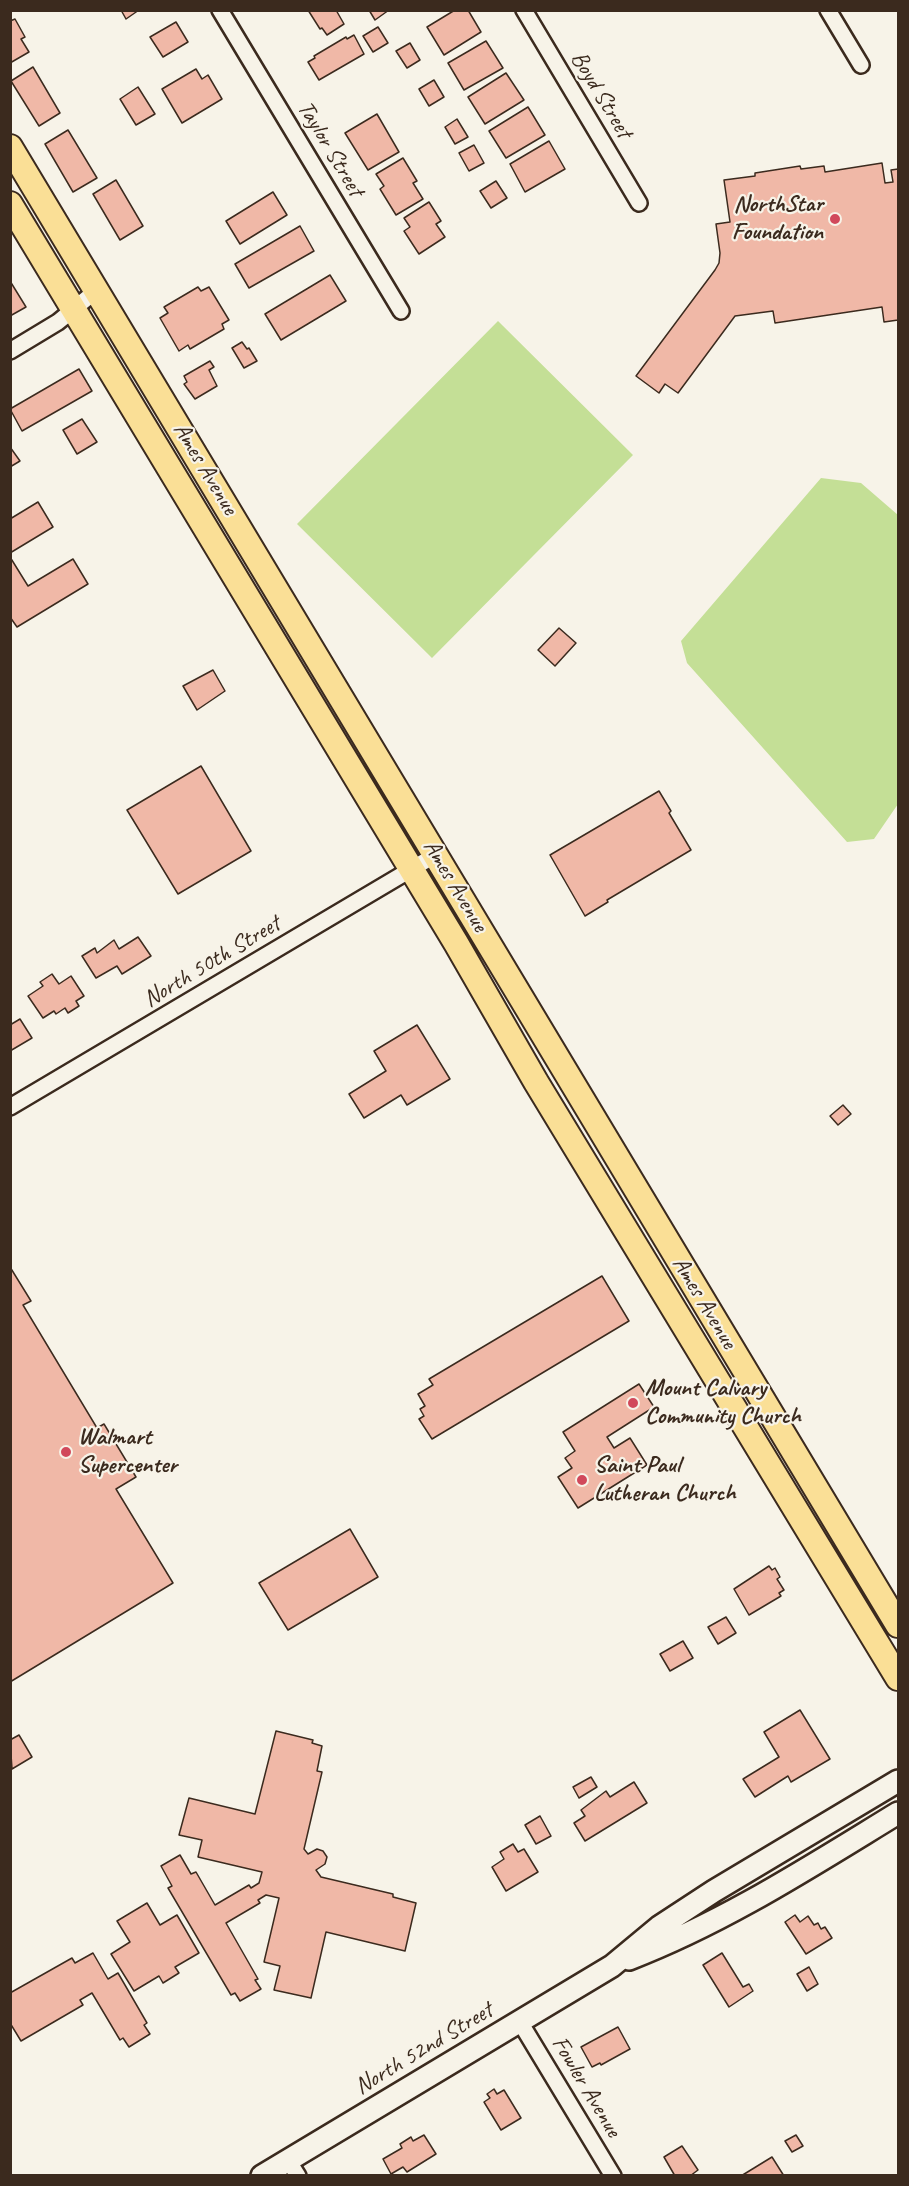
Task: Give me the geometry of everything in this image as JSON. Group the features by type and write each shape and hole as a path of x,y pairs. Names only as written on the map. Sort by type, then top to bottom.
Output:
{"main road":[{"name":"Ames Avenue","path":"10,147 437,854 898,1625"},
{"name":"Ames Avenue","path":"10,204 411,869 536,1082 898,1678"},
{"name":"North 52nd Street","path":"262,2175 293,2168 520,2022 612,1966 659,1927 714,1891 898,1781"},
{"name":"North 52nd Street","path":"612,1966 661,1947 760,1897 898,1813"}],"street":[{"name":"Taylor Street","path":"220,10 401,311"},
{"name":"Boyd Street","path":"524,10 639,203"},
{"path":"828,10 861,65"},
{"path":"10,351 58,322 97,290"},
{"name":"North 50th Street","path":"10,1107 437,854"},
{"name":"Fowler Avenue","path":"520,2022 613,2175"}],"green space":[{"path":"498,321 633,455 432,658 297,524"},
{"path":"821,478 861,483 898,515 898,804 874,839 847,842 687,663 681,641"}],"building":[{"path":"121,10 139,10 126,19"},
{"path":"308,10 336,10 344,24 327,35 322,28 320,29"},
{"path":"369,10 389,10 375,20"},
{"path":"455,10 468,10 481,32 444,55 427,27"},
{"path":"15,19 25,37 21,39 29,52 10,63 10,21"},
{"path":"176,22 188,42 163,57 150,37"},
{"path":"378,27 388,43 373,52 363,36"},
{"path":"354,35 364,54 319,80 308,62 346,37 347,39"},
{"path":"486,41 503,68 464,90 448,63"},
{"path":"410,43 420,60 407,68 396,51"},
{"path":"33,67 60,113 39,126 11,81"},
{"path":"196,69 202,79 208,75 222,99 182,123 162,89"},
{"path":"506,73 524,100 485,124 468,97"},
{"path":"434,80 444,97 429,106 419,89"},
{"path":"138,87 155,114 136,125 120,99"},
{"path":"528,107 545,135 506,158 489,131"},
{"path":"377,114 399,152 368,170 345,133"},
{"path":"457,119 468,137 455,144 445,127"},
{"path":"68,130 97,178 73,192 45,144"},
{"path":"549,141 565,169 525,192 510,164"},
{"path":"474,145 484,163 469,171 459,153"},
{"path":"403,158 417,181 413,183 423,199 396,215 380,189 384,186 376,174"},
{"path":"882,163 885,183 893,182 891,170 898,169 898,320 884,322 882,307 775,323 773,311 735,316 678,393 665,384 659,393 636,376 719,263 716,224 730,222 724,180 800,166 801,169 824,166 825,172"},
{"path":"116,180 143,226 120,240 93,194"},
{"path":"496,181 507,198 491,208 480,191"},
{"path":"273,192 287,215 240,244 226,221"},
{"path":"429,202 441,221 436,224 445,237 419,254 404,231 410,227 404,218"},
{"path":"300,226 314,251 249,288 235,264"},
{"path":"330,275 346,301 281,340 265,314"},
{"path":"10,281 26,307 10,316"},
{"path":"198,287 201,291 209,287 229,320 222,324 224,329 190,349 188,345 179,351 160,318 168,313 164,307"},
{"path":"242,342 257,361 244,368 232,348"},
{"path":"210,361 214,367 209,370 217,386 195,399 184,384 187,382 184,376"},
{"path":"79,369 92,391 22,431 10,409"},
{"path":"82,419 97,442 77,454 63,430"},
{"path":"10,447 20,461 10,467"},
{"path":"38,502 53,527 10,553 10,519"},
{"path":"10,557 28,586 73,559 88,584 17,627 10,617"},
{"path":"559,628 576,643 555,666 538,650"},
{"path":"213,670 225,691 197,710 183,686"},
{"path":"201,766 251,851 178,894 127,810"},
{"path":"659,791 691,850 607,900 608,902 585,916 550,855"},
{"path":"138,937 151,956 122,974 117,966 96,978 82,956 95,948 97,953 114,940 119,949"},
{"path":"52,974 59,984 71,976 84,996 76,1001 79,1006 68,1013 65,1008 56,1014 54,1011 43,1018 28,996 43,986 40,982"},
{"path":"20,1019 32,1038 10,1051 10,1025"},
{"path":"417,1025 450,1079 407,1105 401,1095 364,1118 349,1094 386,1071 374,1051"},
{"path":"843,1105 851,1114 838,1125 830,1116"},
{"name":"Walmart Supercenter","path":"10,1267 31,1301 23,1305 97,1428 104,1424 136,1477 116,1489 173,1583 10,1682"},
{"path":"602,1276 629,1321 432,1439 419,1419 424,1416 420,1409 425,1406 418,1394 433,1385 429,1379"},
{"path":"639,1384 654,1407 607,1437 614,1448 630,1438 647,1465 578,1508 558,1477 572,1468 565,1458 575,1451 563,1432"},
{"path":"350,1529 378,1577 288,1630 259,1583"},
{"path":"769,1566 772,1570 775,1568 780,1577 777,1579 784,1590 779,1593 781,1596 749,1615 734,1589"},
{"path":"726,1617 736,1633 718,1644 708,1627"},
{"path":"683,1641 693,1658 670,1671 660,1654"},
{"path":"800,1710 830,1759 791,1782 788,1776 755,1797 743,1779 779,1757 764,1732"},
{"path":"276,1731 313,1740 312,1743 322,1746 317,1771 322,1772 304,1849 308,1854 317,1849 323,1851 327,1857 325,1864 316,1870 321,1877 393,1894 393,1897 416,1903 405,1951 326,1932 311,1998 274,1990 280,1966 264,1962 279,1898 266,1895 258,1900 260,1903 226,1923 258,1979 255,1980 261,1989 240,2001 235,1993 231,1995 168,1888 172,1886 161,1866 180,1855 191,1874 196,1872 215,1905 249,1885 251,1888 259,1883 262,1872 198,1857 202,1840 179,1835 189,1798 255,1814"},
{"path":"19,1735 32,1757 12,1769 10,1740"},
{"path":"591,1777 597,1787 579,1798 573,1787"},
{"path":"634,1782 647,1803 585,1841 574,1823 585,1816 581,1810 606,1791 610,1797"},
{"path":"540,1816 551,1836 536,1844 525,1825"},
{"path":"513,1844 518,1852 524,1849 538,1872 506,1891 492,1867 504,1859 500,1852"},
{"path":"147,1903 160,1925 177,1915 199,1953 175,1967 179,1973 163,1983 159,1976 134,1991 111,1954 130,1942 117,1921"},
{"path":"795,1915 800,1922 808,1916 814,1925 818,1923 821,1929 825,1927 832,1938 806,1954 785,1922"},
{"path":"93,1953 108,1979 118,1973 147,2023 144,2025 150,2034 129,2047 123,2038 120,2040 92,1993 80,2000 83,2005 21,2041 10,2023 10,1993 72,1958 75,1963"},
{"path":"722,1953 743,1987 749,1984 753,1991 729,2007 703,1965"},
{"path":"809,1967 818,1984 807,1991 797,1974"},
{"path":"618,2027 630,2049 601,2065 600,2063 592,2067 581,2047"},
{"path":"494,2089 497,2094 504,2090 521,2118 501,2130 484,2102 490,2098 487,2094"},
{"path":"424,2135 436,2154 407,2172 403,2167 391,2174 383,2159 402,2148 400,2144 411,2137 413,2141"},
{"path":"796,2135 803,2146 792,2152 785,2141"},
{"path":"682,2146 698,2170 690,2176 675,2176 664,2157"},
{"path":"772,2157 784,2176 741,2176"}],"place":[{"name":"NorthStar Foundation","path":"835,219"},
{"name":"Mount Calvary Community Church","path":"633,1403"},
{"name":"Walmart Supercenter","path":"66,1452"},
{"name":"Saint Paul Lutheran Church","path":"582,1480"}]}
